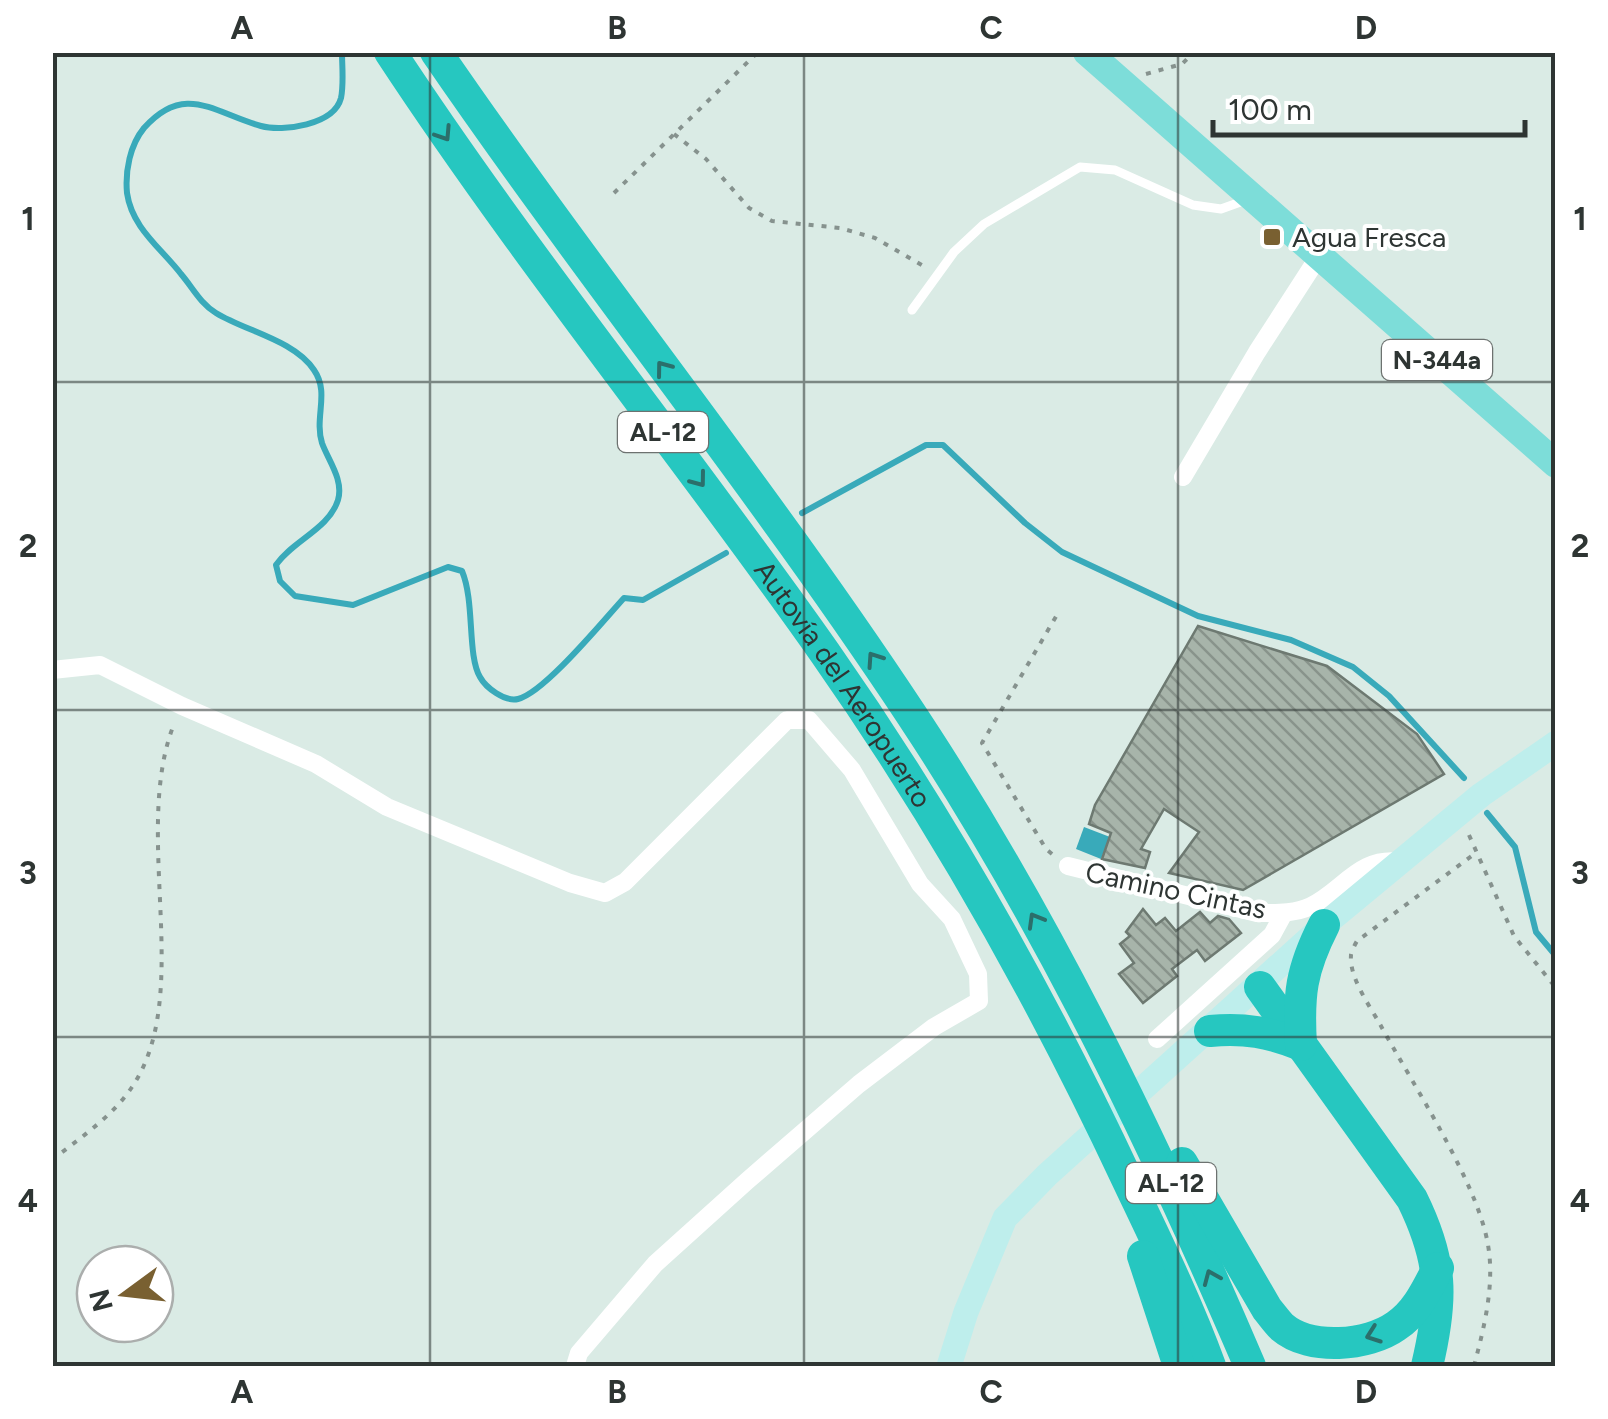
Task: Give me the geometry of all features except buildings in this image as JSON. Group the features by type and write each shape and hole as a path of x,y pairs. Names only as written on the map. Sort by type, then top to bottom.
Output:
{"highway":[{"name":"Autovía del Aeropuerto","path":"390,52 524,246 828,657 932,814 1080,1077 1210,1366"},
{"name":"Autovía del Aeropuerto","path":"436,52 529,186 845,615 928,740 1083,1004 1162,1164 1250,1366"},
{"path":"1301,1045 1298,1004 1302,974 1324,925"},
{"path":"1260,986 1412,1199 1429,1234 1438,1268 1438,1310 1427,1366"},
{"path":"1083,1004 1166,1135 1258,1295 1284,1329 1314,1342 1359,1341 1396,1327 1419,1304 1438,1268"},
{"path":"1210,1031 1243,1028 1301,1045"},
{"path":"1080,1077 1179,1366"}],"main road":[{"name":"N-344a","path":"1088,52 1556,464"}],"street":[{"path":"1183,476 1256,352 1319,256"},
{"path":"52,670 100,664 182,706 316,764 387,807 605,893 625,882 787,720 809,720 852,770 920,884 952,919 978,974 979,1001 934,1027 859,1084 746,1180 655,1264 579,1353 574,1366"},
{"path":"949,1366 966,1312 1005,1218 1047,1174 1324,925 1459,812 1556,743"},
{"name":"Camino Cintas","path":"1068,866 1257,913 1284,913 1312,906 1371,863 1401,862"},
{"name":"Camino Cintas","path":"1156,1038 1272,935 1284,913"}],"lane":[{"path":"912,310 954,252 984,224 1080,166 1115,170 1193,206 1221,209 1253,198"}],"path":[{"path":"614,194 758,52"},
{"path":"1124,85 1134,77 1182,64 1194,52"},
{"path":"674,134 706,158 749,208 772,221 840,228 875,238 938,275"},
{"path":"1058,613 982,743 1046,849 1068,866"},
{"path":"52,1160 101,1121 132,1088 152,1047 160,1003 157,820 164,750 182,706"},
{"path":"1459,812 1514,936 1556,988"},
{"path":"1474,1366 1489,1288 1489,1247 1481,1217 1456,1163 1371,1008 1355,974 1351,954 1356,941 1477,852"}],"water":[{"path":"1084,827 1110,837 1101,859 1076,849"}],"waterway":[{"path":"342,52 341,98 329,115 294,127 270,128 200,105 173,106 144,128 135,142 128,167 127,193 135,217 201,300 216,313 294,351 319,379 320,433 337,478 338,500 327,519 276,565 280,581 295,596 353,605 448,567 462,571 476,667 491,690 518,699 543,684 624,598 643,600 726,553"},
{"path":"802,513 926,445 943,445 1025,523 1062,552 1198,616 1291,640 1353,667 1389,696 1464,778"},
{"path":"1487,813 1515,847 1536,932 1556,956"}],"place":[{"name":"Agua Fresca","path":"1272,237"}]}
